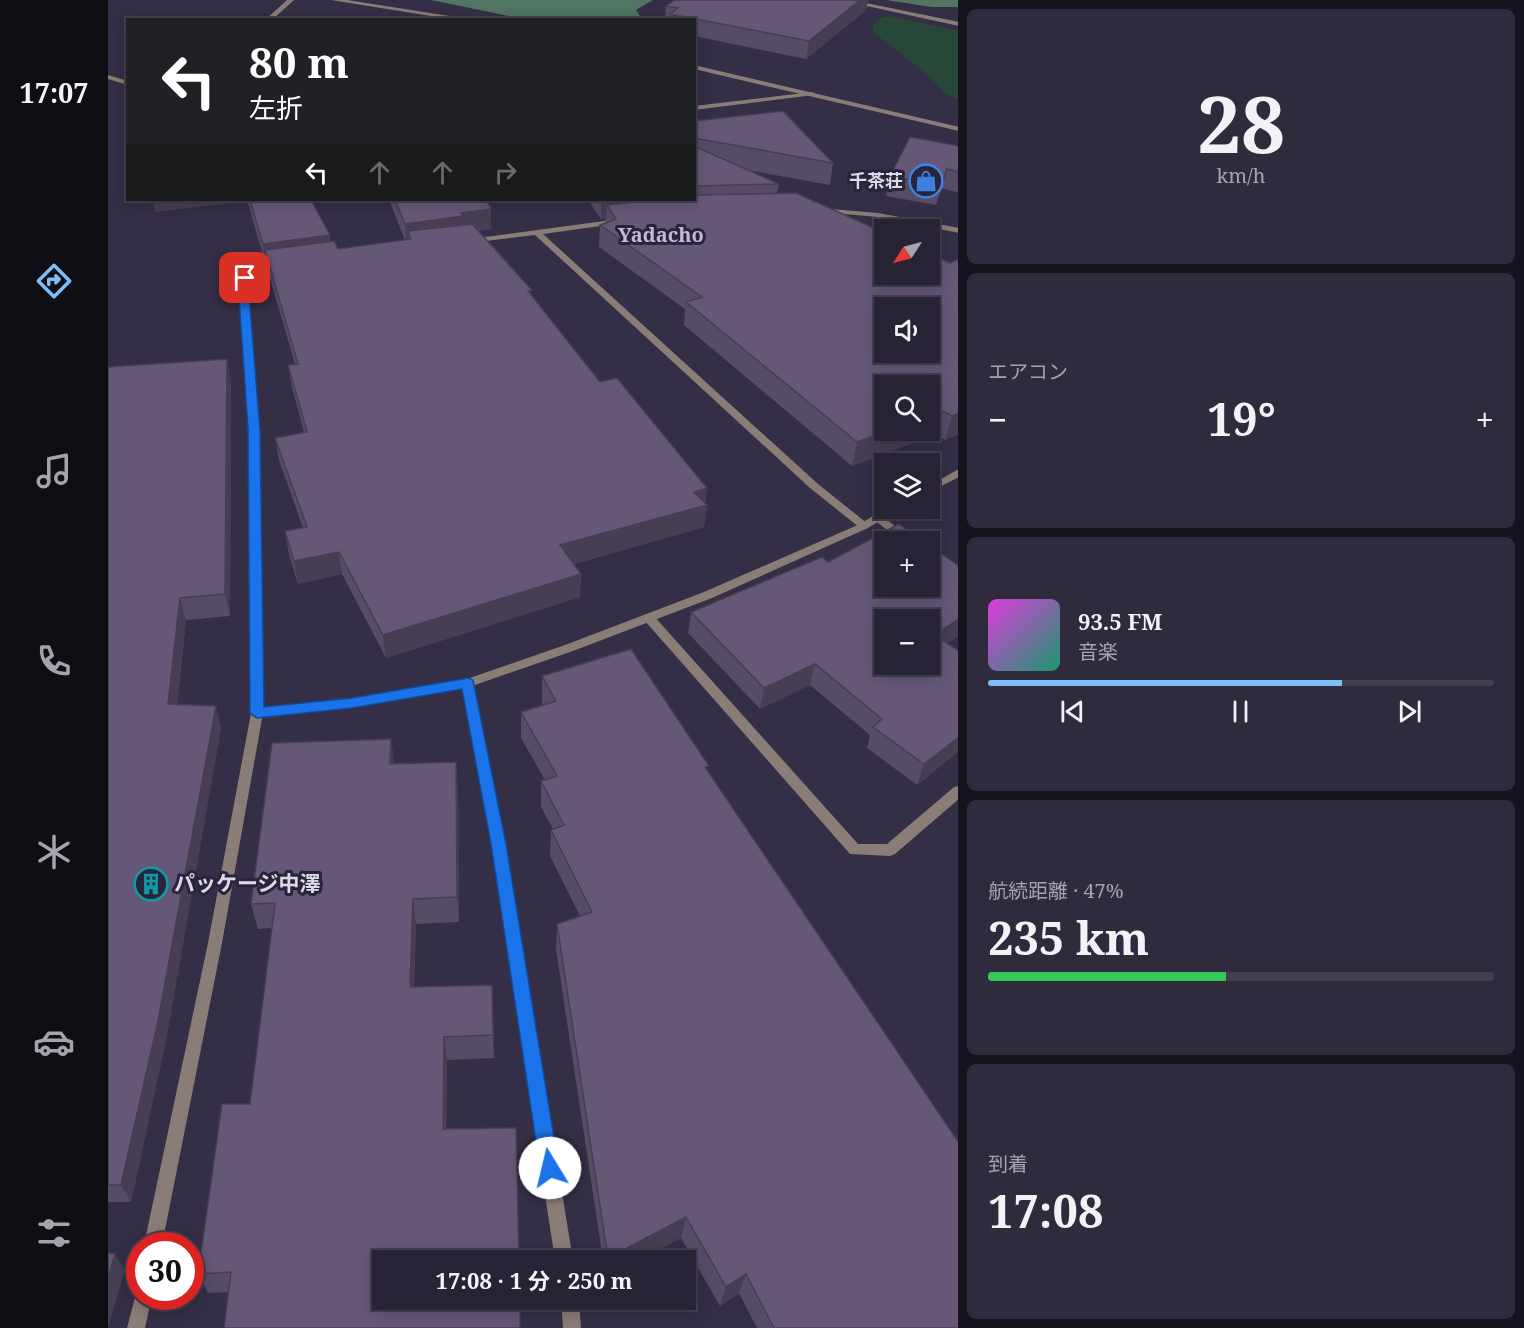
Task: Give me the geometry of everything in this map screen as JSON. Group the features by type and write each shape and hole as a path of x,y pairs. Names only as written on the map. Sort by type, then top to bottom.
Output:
{"street":[{"path":"270,18 291,0"},
{"path":"334,0 458,18"},
{"path":"842,0 958,24"},
{"path":"696,67 958,129"},
{"path":"108,77 126,82"},
{"path":"696,108 812,94"},
{"path":"815,210 878,215 958,231"},
{"path":"457,243 633,219"},
{"path":"538,233 806,478 864,526"},
{"path":"156,1232 215,944 257,713 254,430 243,282 250,273 258,269 294,263"},
{"path":"940,483 958,472"},
{"path":"257,713 352,703 468,683 708,595 876,519"},
{"path":"879,519 896,531"},
{"path":"649,618 855,849 890,850 958,791"},
{"path":"468,683 498,844 562,1250"},
{"path":"136,1328 140,1310"},
{"path":"571,1310 572,1328"}],"green space":[{"path":"431,0 653,0 636,10 641,18 518,18"},
{"path":"886,0 958,0 958,7 931,7"},
{"path":"889,16 958,31 958,99 945,94 930,77 873,32 873,25 881,18"}],"building":[{"path":"675,0 860,0 809,41 670,14 678,8 666,6"},
{"path":"783,111 833,163 696,138 696,121"},
{"path":"910,137 958,146 958,172 947,169 941,186 890,176"},
{"path":"696,147 779,184 696,186"},
{"path":"796,193 874,228 874,285 940,285 940,258 950,263 958,259 958,413 952,416 943,411 940,412 940,375 874,375 874,436 857,442 686,302 702,297 600,225 616,219 607,205 641,201 696,201 696,195"},
{"path":"250,201 312,201 330,235 263,244"},
{"path":"395,201 487,201 491,209 461,213 464,216 405,224"},
{"path":"472,224 532,290 528,291 600,382 617,378 707,488 694,492 707,505 560,545 581,574 383,635 339,552 294,561 285,531 307,527 275,438 307,432 288,365 298,364 265,250 334,241 338,249 411,239 408,231"},
{"name":"パッケージ中澤","path":"227,359 225,594 180,598 168,704 216,706 158,1021 121,1185 108,1185 108,367"},
{"path":"899,524 908,531 886,531"},
{"path":"874,537 874,597 940,597 940,553 958,565 958,620 940,631 940,609 874,609 874,675 940,675 940,639 958,650 958,738 924,764 873,727 882,719 815,664 764,688 691,612 822,557 828,562"},
{"path":"631,649 709,766 705,767 958,1142 958,1328 774,1328 746,1274 726,1287 686,1217 623,1250 607,1250 557,924 592,912 551,830 564,825 541,781 557,776 521,712 556,701 542,676"},
{"path":"391,739 390,764 456,762 457,897 413,899 410,987 492,985 493,1035 444,1037 443,1129 516,1128 519,1250 372,1250 372,1310 520,1310 520,1328 224,1328 231,1272 204,1274 204,1232 222,1104 250,1104 275,903 251,904 272,743"},
{"path":"108,1253 115,1254 108,1277"}],"place":[{"name":"千茶荘","path":"926,181"},
{"name":"パッケージ中澤","path":"151,884"}],"district":[{"name":"Yadacho","path":"661,235"}],"route":[{"path":"245,278 243,282 254,430 257,713 352,703 468,683 498,844 550,1168"}]}
